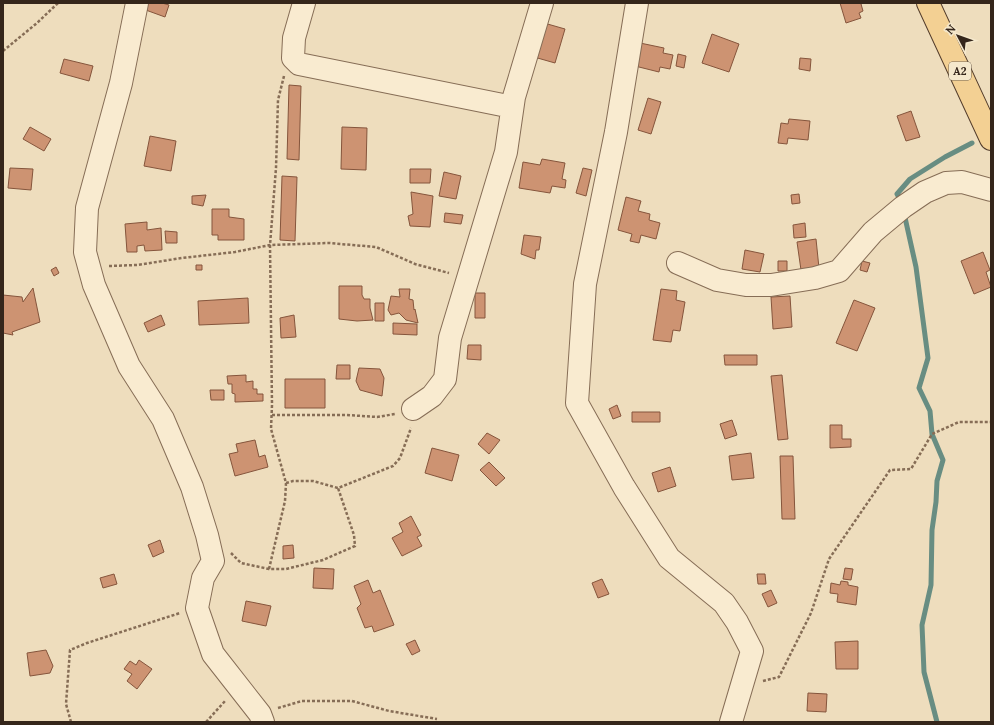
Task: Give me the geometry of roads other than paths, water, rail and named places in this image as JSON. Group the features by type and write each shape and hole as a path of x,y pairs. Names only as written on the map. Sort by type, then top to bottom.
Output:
{"main road":[{"name":"A2","path":"928,3 991,139"}],"street":[{"path":"137,3 121,83 87,208 85,252 94,285 128,366 162,419 192,487 207,535 213,561 203,578 197,608 213,654 261,718"},
{"path":"304,3 294,38 292,58 299,64 512,107"},
{"path":"413,409 432,396 445,379 450,338 506,152 514,97 542,3"},
{"path":"636,3 616,132 585,284 577,403 624,486 669,558 724,603 737,622 752,651 731,722"},
{"path":"678,263 717,280 746,284 771,285 815,278 839,270 873,232 903,207 925,192 946,182 962,182 991,190"}],"waterway":[{"path":"901,201 897,194 910,179 945,157 972,143"},
{"path":"904,213 916,267 928,358 919,388 930,411 932,434 943,460 937,481 932,530 931,585 922,625 924,672 937,722"}]}
